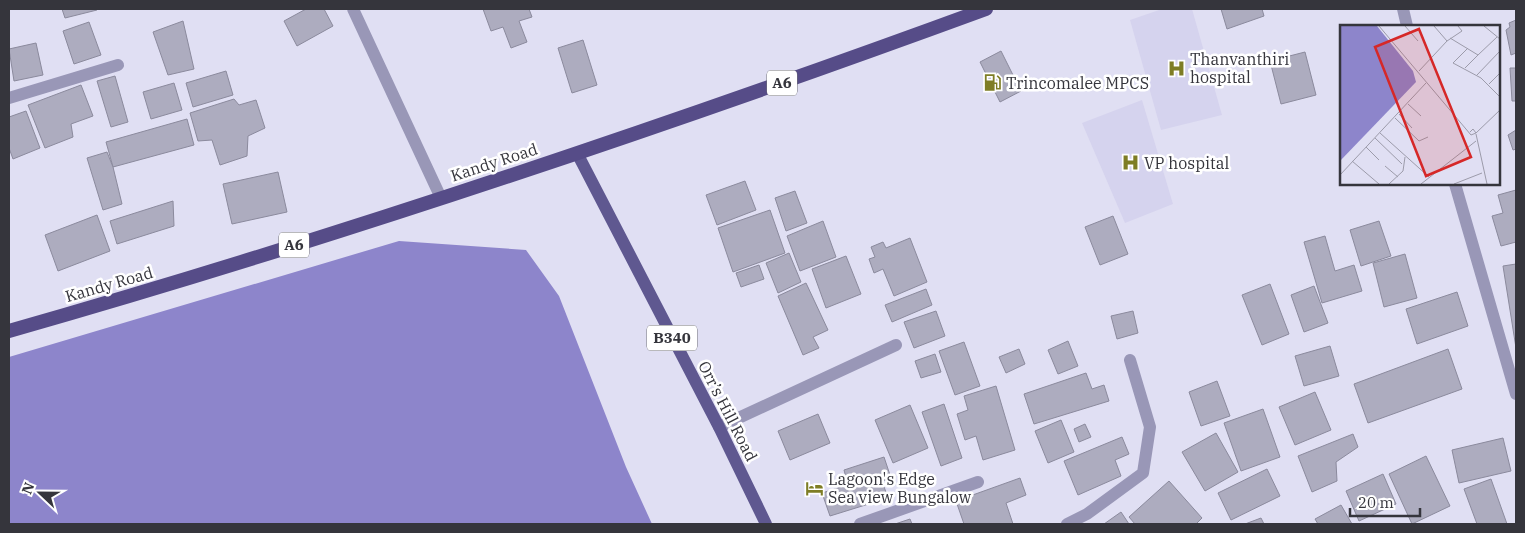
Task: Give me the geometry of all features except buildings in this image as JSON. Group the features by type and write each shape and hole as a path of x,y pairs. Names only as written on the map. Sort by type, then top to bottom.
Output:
{"highway":[{"name":"Kandy Road","path":"9,331 187,280 441,198 723,104 986,9"}],"main road":[{"name":"Orr’s Hill Road","path":"577,153 719,428 766,524"}],"street":[{"path":"352,9 441,198"},
{"path":"1403,9 1407,25"},
{"path":"9,98 118,65"},
{"path":"1455,185 1516,394"},
{"path":"719,428 896,344"},
{"path":"1066,524 1087,514 1143,473 1150,427 1130,360"},
{"path":"860,524 978,482"}],"shaded area":[{"name":"Thanvanthiri hospital","path":"1162,9 1192,9 1222,115 1161,130 1130,20"},
{"name":"VP hospital","path":"1142,100 1173,204 1125,223 1082,123"},
{"path":"399,241 526,250 559,296 626,467 652,524 9,524 9,357"}],"place":[{"name":"Thanvanthiri hospital","path":"1176,68"},
{"name":"Trincomalee MPCS","path":"992,83"},
{"name":"VP hospital","path":"1130,163"},
{"name":"Lagoon's Edge Sea view Bungalow","path":"814,488"}]}
